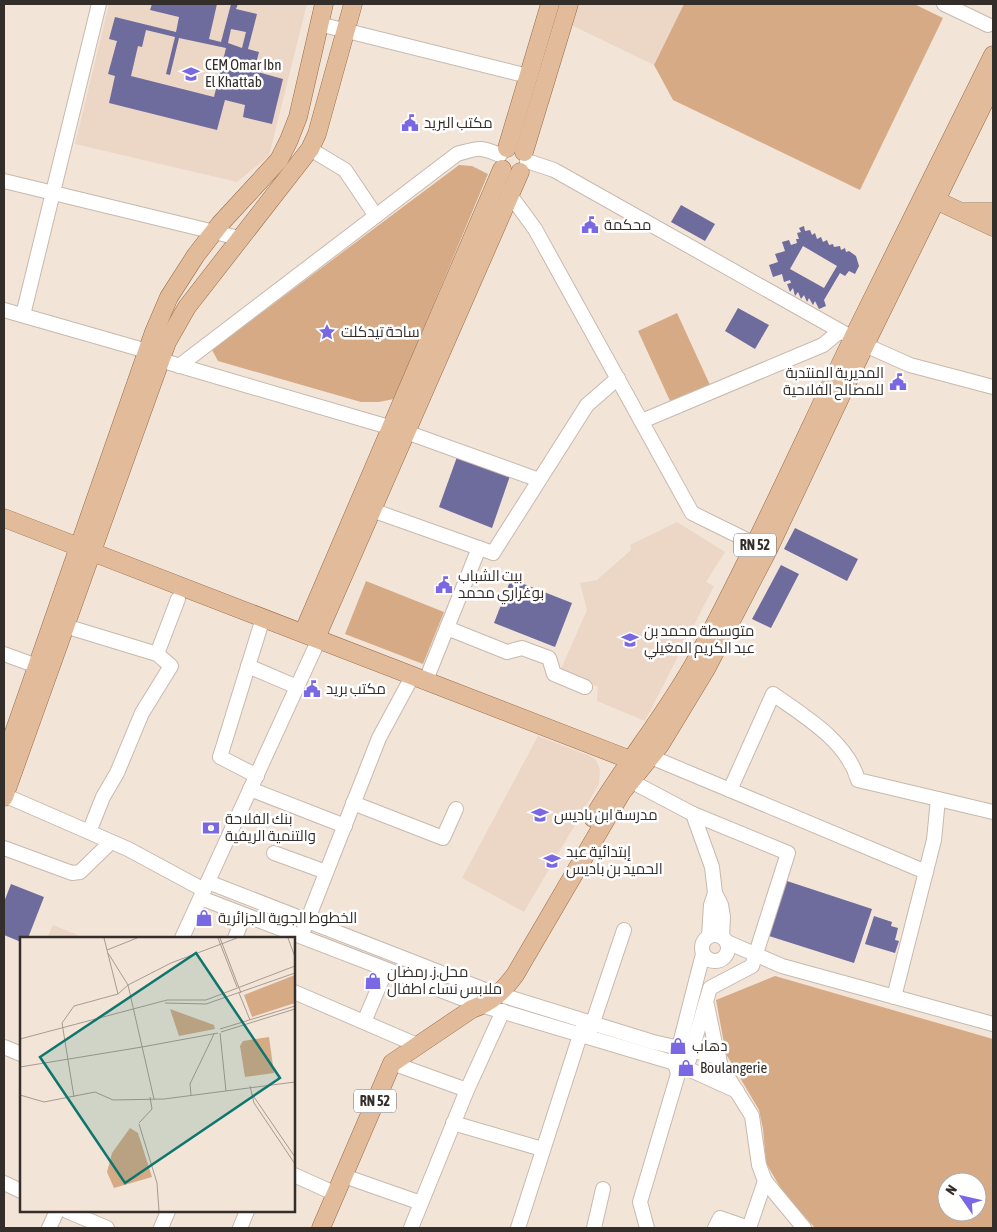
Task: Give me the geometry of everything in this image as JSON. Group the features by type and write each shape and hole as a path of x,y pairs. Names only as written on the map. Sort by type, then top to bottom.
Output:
{"main road":[{"path":"4,796 43,668 154,356 169,297 196,255 214,232 279,160 298,117 324,4"},
{"path":"154,356 167,342 187,307 239,238 305,156 318,134 353,4"},
{"path":"399,430 503,157 550,4"},
{"path":"313,637 399,430 524,162 569,4"},
{"name":"RN 52","path":"930,198 993,54"},
{"name":"RN 52","path":"322,1228 392,1063 486,1002 611,788 626,778 642,760 671,702 762,547 853,338 993,84"},
{"path":"503,157 516,146 524,162"},
{"path":"283,152 305,156"},
{"path":"503,157 510,174 524,162"},
{"path":"930,198 993,228"},
{"path":"960,212 993,212"},
{"path":"169,297 187,307"},
{"path":"4,518 419,678 642,760"},
{"path":"4,761 43,668 65,626 85,549"}],"street":[{"path":"23,315 99,4"},
{"path":"944,4 988,25"},
{"path":"319,24 528,76"},
{"path":"178,366 457,154 485,148 503,157"},
{"path":"305,156 345,170 376,216"},
{"path":"524,162 554,170 853,338 910,365 993,387"},
{"path":"4,181 239,238"},
{"path":"510,195 535,229 692,512 762,547"},
{"path":"4,310 154,356 178,366 399,430 539,480"},
{"path":"642,421 822,345 853,338"},
{"path":"365,508 493,553 587,405 618,378"},
{"path":"300,937 379,738 419,678 447,628 479,548"},
{"path":"157,654 178,599"},
{"path":"256,776 220,757 264,618"},
{"path":"65,626 157,654 171,666 142,713 117,773 103,797 89,832"},
{"path":"447,628 507,652 522,648 549,658 554,674 585,686"},
{"path":"182,937 297,687 313,637"},
{"path":"4,654 43,668"},
{"path":"248,666 297,687"},
{"path":"730,790 773,694 813,723 841,748 855,768 858,780 993,812"},
{"path":"642,760 730,790 926,872"},
{"path":"626,778 693,814 788,853 754,960 710,988"},
{"path":"250,789 344,826"},
{"path":"4,796 111,842 204,890 244,915 386,970 680,1068 737,1091"},
{"path":"894,997 934,840 938,799"},
{"path":"353,803 443,838 456,809"},
{"path":"685,1049 706,1002 717,961 725,957 728,950 719,938 723,917 721,905 715,893 712,867 693,814"},
{"path":"4,848 72,873 80,872 111,842"},
{"path":"274,853 326,872"},
{"path":"204,890 307,921 486,1002 588,1022 719,1057"},
{"path":"235,937 244,915"},
{"path":"518,1228 542,1149 624,930"},
{"path":"648,1228 640,1202 685,1049 702,954 701,947 704,941 719,938 754,960"},
{"path":"702,954 708,960 754,960 782,966 993,1024"},
{"path":"364,1022 386,970"},
{"path":"295,992 417,1045"},
{"path":"411,1228 467,1090 486,1002"},
{"path":"706,1002 721,1066 752,1116 759,1165 765,1180 804,1228"},
{"path":"4,1047 20,1054"},
{"path":"392,1063 467,1090"},
{"path":"454,1123 542,1149"},
{"path":"295,1175 336,1194"},
{"path":"344,1176 421,1203"},
{"path":"715,1228 720,1218 749,1228 765,1180"},
{"path":"4,1183 20,1191"},
{"path":"594,1228 603,1189"},
{"path":"49,1228 57,1212"},
{"path":"69,1212 107,1228"},
{"path":"161,1228 168,1212"},
{"path":"240,1228 247,1212"}],"shaded area":[{"name":"CEM Omar Ibn El Khattab","path":"109,4 307,4 269,156 237,182 75,144"},
{"path":"579,4 684,4 654,65 569,24"},
{"path":"684,4 914,4 943,18 860,190 673,100 654,65"},
{"path":"459,165 472,166 488,174 394,399 379,402 361,402 218,361 212,350"},
{"path":"677,313 710,385 671,403 638,331"},
{"name":"متوسطة محمد بن عبد الكريم المغيلي","path":"677,522 725,552 706,582 714,586 645,721 597,701 598,687 560,671 587,610 580,583 597,580 631,550 630,545"},
{"path":"366,581 444,612 423,664 345,634"},
{"path":"538,736 596,760 600,769 599,784 524,912 462,878"},
{"path":"53,925 83,937 47,937"},
{"path":"775,976 993,1039 993,1228 815,1228 784,1194 766,1163 759,1110 726,1054 716,1000"}],"building":[{"path":"152,4 217,4 209,39 221,42 231,4 238,4 236,9 257,14 248,49 259,52 254,71 283,79 272,124 243,117 245,105 225,100 217,130 109,103 115,76 108,74 117,41 109,39 115,17 176,32 179,17 150,10","holes":["231,29 246,32 242,48 228,43","146,30 175,37 166,74 170,75 179,38 226,48 214,97 131,76 138,46 142,47"]},
{"path":"681,205 715,224 705,241 671,222"},
{"path":"804,226 805,231 810,230 812,235 815,233 817,239 821,237 823,242 827,240 829,245 833,244 834,247 840,246 841,250 845,248 846,252 849,251 856,256 859,266 855,274 849,271 845,276 840,273 824,300 826,306 819,309 815,301 813,305 809,298 807,302 804,295 801,299 798,292 795,296 793,288 790,292 787,284 791,283 790,280 784,282 782,274 773,277 769,265 778,262 775,254 785,251 782,242 789,240 791,245 797,243 796,239 799,239 797,233 801,232 799,228","holes":["803,246 837,266 824,288 790,269"]},
{"path":"738,308 769,325 755,349 725,331"},
{"path":"457,457 510,476 492,528 439,507"},
{"path":"795,528 858,559 847,581 784,549"},
{"path":"781,565 799,574 771,628 752,619"},
{"path":"511,579 572,603 555,647 494,623"},
{"path":"787,881 872,909 854,963 769,936"},
{"path":"11,884 44,897 28,937 20,937 20,942 4,935 4,902"},
{"path":"874,916 892,922 891,926 898,928 895,940 899,941 895,953 865,944"}],"place":[{"name":"CEM Omar Ibn El Khattab","path":"191,74"},
{"name":"مكتب البريد","path":"410,123"},
{"name":"محكمة","path":"590,225"},
{"name":"ساحة تيدكلت","path":"327,332"},
{"name":"المديرية المنتدبة للمصالح الفلاحية","path":"898,382"},
{"name":"بيت الشباب بوغراري محمد","path":"444,585"},
{"name":"متوسطة محمد بن عبد الكريم المغيلي","path":"630,640"},
{"name":"مكتب بريد","path":"312,689"},
{"name":"مدرسة ابن باديس","path":"540,815"},
{"name":"بنك الفلاحة والتنمية الريفية","path":"211,828"},
{"name":"إبتدائية عبد الحميد بن باديس","path":"552,861"},
{"name":"الخطوط الجوية الجزائرية","path":"204,918"},
{"name":"محل.ز. رمضان ملابس نساء اطفال","path":"373,981"},
{"name":"دهاب","path":"678,1046"},
{"name":"Boulangerie","path":"686,1068"}]}
